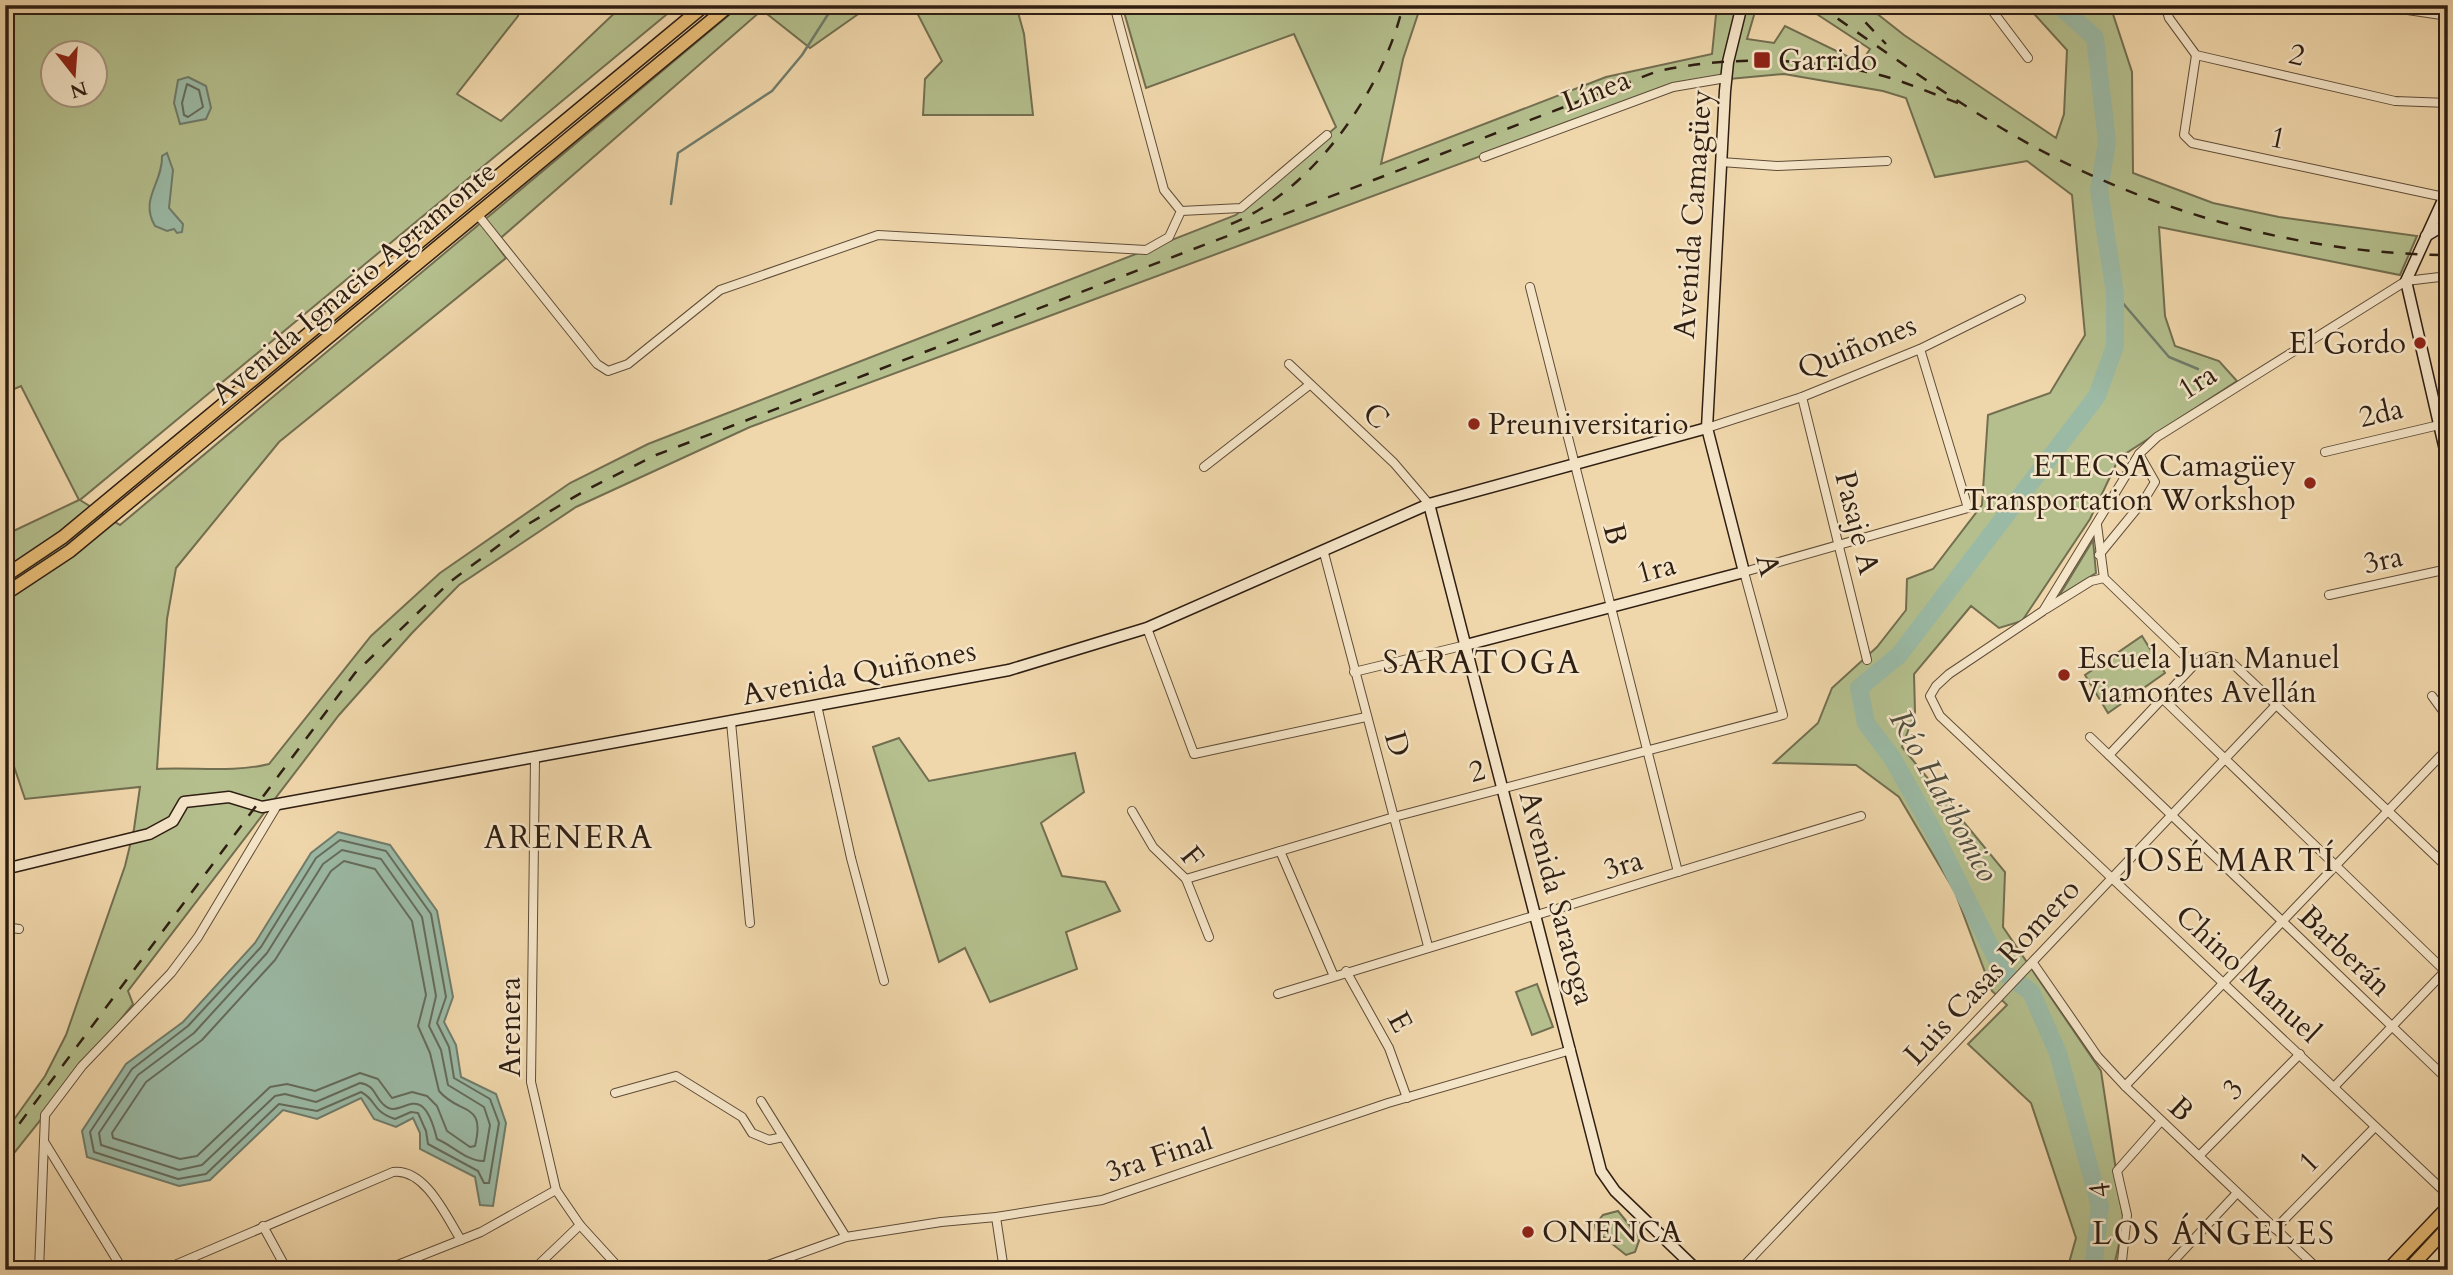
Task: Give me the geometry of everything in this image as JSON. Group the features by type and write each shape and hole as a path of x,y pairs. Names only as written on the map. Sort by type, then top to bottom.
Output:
{"main road":[{"name":"Avenida Ignacio Agramonte","path":"5,576 63,537 705,5"},
{"name":"Avenida Ignacio Agramonte","path":"5,594 71,551 730,5"},
{"name":"Avenida Camagüey","path":"1707,428 1726,78 1742,5"},
{"path":"2446,193 2406,281 2443,424 2448,463"},
{"path":"2426,236 2448,223"},
{"name":"Avenida Quiñones","path":"5,869 149,834 173,821 184,802 229,797 254,807 278,804 1009,670 1147,628 1324,553 1429,504 1707,428"},
{"name":"A","path":"1707,428 1744,572"},
{"name":"Avenida Saratoga","path":"1429,504 1572,1050 1601,1171 1615,1191 1697,1270"},
{"name":"1ra","path":"1466,645 1744,572"},
{"path":"2388,1270 2448,1207"},
{"path":"2408,1270 2448,1227"}],"street":[{"path":"1114,5 1164,190 1181,211"},
{"path":"1988,5 2028,58"},
{"path":"2165,5 2169,18 2196,55"},
{"path":"2374,5 2448,16"},
{"name":"2","path":"2196,55 2395,101 2448,103"},
{"name":"1","path":"2196,55 2184,135 2192,143 2446,193"},
{"name":"Línea","path":"1484,157 1673,86 1726,78"},
{"path":"1181,211 1241,208 1326,135"},
{"path":"1721,162 1777,166 1887,161"},
{"path":"478,215 597,364 608,371 628,364 720,290 878,235 1146,250 1169,237 1181,211"},
{"name":"1ra","path":"2043,611 2139,454 2183,419 2406,281 2448,276"},
{"name":"B","path":"1530,287 1678,872"},
{"name":"Quiñones","path":"1707,428 1801,397 1920,349 2021,299"},
{"name":"1ra","path":"1744,572 1968,508 1920,349"},
{"name":"C","path":"1289,365 1308,386 1394,463 1429,504"},
{"path":"1204,467 1308,386"},
{"name":"Pasaje A","path":"1801,397 1867,660"},
{"name":"2da","path":"2325,452 2443,424"},
{"path":"2099,555 2144,500 2155,482 2139,454"},
{"path":"2097,524 2104,578 2194,665"},
{"name":"D","path":"1324,553 1428,946"},
{"name":"3ra","path":"2329,595 2448,569"},
{"name":"A","path":"1744,572 1783,715"},
{"name":"1ra","path":"1930,696 1949,674 2091,581 2104,578"},
{"path":"1147,628 1194,754 1366,717"},
{"name":"1ra","path":"1354,672 1466,645"},
{"path":"2109,755 2194,665 2211,656 2229,660 2448,868"},
{"name":"Chino Manuel","path":"1930,696 1940,716 2448,1195"},
{"path":"2432,696 2448,718"},
{"path":"2163,699 2446,969 2334,1087"},
{"name":"Luis Casas Romero","path":"1740,1270 2277,704"},
{"path":"817,705 851,858 884,981"},
{"name":"2","path":"1185,879 1394,817 1783,715"},
{"path":"731,722 750,922"},
{"name":"Barberán","path":"2090,737 2448,1080"},
{"path":"2124,1086 2448,748"},
{"name":"Arenera","path":"535,759 531,1082 556,1190 580,1226 621,1270"},
{"path":"39,1270 45,1115 55,1099 140,1003 171,974 198,937 278,804"},
{"name":"F","path":"1132,811 1153,847 1185,879 1209,937"},
{"name":"3ra","path":"1278,994 1346,971 1861,816"},
{"path":"1280,851 1333,975"},
{"path":"5,927 19,929"},
{"name":"B","path":"2033,963 2098,1057 2124,1086 2319,1270"},
{"name":"E","path":"1346,971 1389,1048 1407,1098"},
{"name":"3ra Final","path":"754,1270 846,1237 942,1222 996,1217 1102,1199 1407,1098 1572,1050"},
{"name":"3","path":"2199,1156 2300,1054"},
{"path":"615,1093 676,1076 742,1117 752,1133 769,1140 783,1137"},
{"path":"761,1101 846,1237"},
{"name":"4","path":"2121,1270 2127,1215 2117,1171 2161,1121"},
{"name":"1","path":"2275,1229 2375,1127"},
{"path":"44,1141 122,1270"},
{"path":"163,1270 393,1172 404,1171 412,1174 434,1198 461,1240"},
{"path":"385,1270 461,1240 556,1190"},
{"path":"2165,1270 2237,1193"},
{"path":"996,1217 1004,1270"},
{"path":"262,1226 287,1270"},
{"path":"533,1270 580,1226"}],"green space":[{"path":"5,5 521,5 518,16 457,94 501,121 623,5 678,5 80,500 120,525 741,5 871,5 810,48 762,10 495,243 506,258 279,442 176,568 167,619 157,769 228,769 269,764 371,636 440,573 570,483 648,444 1236,215 1336,127 1294,34 1146,88 1122,5 1421,5 1403,59 1381,164 1606,77 1712,54 1717,5 1757,5 1747,39 1774,43 1785,26 1861,63 1870,49 1803,5 1866,5 1904,35 2056,138 2064,114 2067,50 2026,5 2110,5 2132,72 2133,173 2213,203 2279,217 2417,236 2400,275 2159,227 2165,316 2175,346 2219,361 2237,381 2119,458 2090,519 2022,621 1999,628 1971,606 1914,674 1915,712 1902,747 2005,872 2003,927 2101,1071 2124,1223 2113,1270 2067,1270 2076,1238 2031,1103 1968,1044 2007,1005 1992,991 1955,892 1899,797 1856,765 1774,763 1818,723 1832,688 1877,647 1906,610 1907,579 1933,569 1982,505 1988,415 2050,393 2085,335 2072,195 2027,161 1935,177 1906,98 1883,91 1784,74 1675,84 750,427 576,507 459,585 339,715 128,991 133,1004 7,1162 5,1177 5,1132 45,1076 66,1035 125,866 140,787 25,799 5,740 5,535 79,500 21,386 5,393"},
{"path":"913,5 1016,5 1024,34 1033,115 923,115 925,79 942,61"},
{"path":"2093,540 2096,573 2059,596"},
{"path":"2142,636 2165,673 2108,713 2085,675"},
{"path":"899,738 929,781 1075,753 1084,792 1041,823 1062,876 1105,882 1120,911 1066,932 1077,969 990,1002 965,948 939,962 873,747"},
{"path":"1537,984 1553,1027 1532,1035 1516,992"},
{"path":"1618,1211 1640,1238 1635,1252 1626,1255 1596,1231 1595,1225 1603,1215"}],"water":[{"path":"188,77 206,86 211,108 206,119 180,124 174,103 178,80"},
{"path":"167,153 173,170 169,208 183,224 182,232 177,233 174,229 167,231 155,226 149,207 162,156"},
{"path":"338,832 390,845 437,911 453,997 444,1022 456,1045 461,1077 496,1094 506,1123 493,1206 480,1205 475,1177 420,1149 420,1133 413,1118 396,1127 374,1119 361,1098 317,1119 283,1110 210,1180 179,1186 87,1157 82,1131 126,1064 183,1022 255,943 311,853"}],"waterway":[{"path":"671,204 678,153 772,91 802,55 834,5"},
{"name":"Río Hatibonico","path":"2059,5 2095,38 2107,142 2099,190 2115,294 2115,346 2097,396 1899,655 1859,688 1866,723 1893,759 1932,829 2003,972 2031,992 2058,1053 2100,1206 2093,1270"},
{"path":"2115,294 2169,357 2198,369"}],"railway":[{"path":"1231,224 1261,209 1290,188 1341,134 1380,70 1394,37 1403,5"},
{"path":"1818,5 2003,129 2107,182 2161,203 2274,236 2390,253 2448,255"},
{"path":"1849,5 1886,44"},
{"path":"5,1143 355,673 451,581 525,526 586,490 656,455 1658,71 1738,61 1819,64 1884,76 1964,105"}],"place":[{"name":"Garrido","path":"1762,60"},
{"name":"El Gordo","path":"2420,343"},
{"name":"Preuniversitario","path":"1474,424"},
{"name":"ETECSA Camagüey Transportation Workshop","path":"2310,483"},
{"name":"Escuela Juan Manuel Viamontes Avellán","path":"2064,675"},
{"name":"ONENCA","path":"1528,1232"}],"district":[{"name":"SARATOGA","path":"1482,663"},
{"name":"ARENERA","path":"569,838"},
{"name":"JOSÉ MARTÍ","path":"2230,861"},
{"name":"LOS ÁNGELES","path":"2214,1234"}]}
